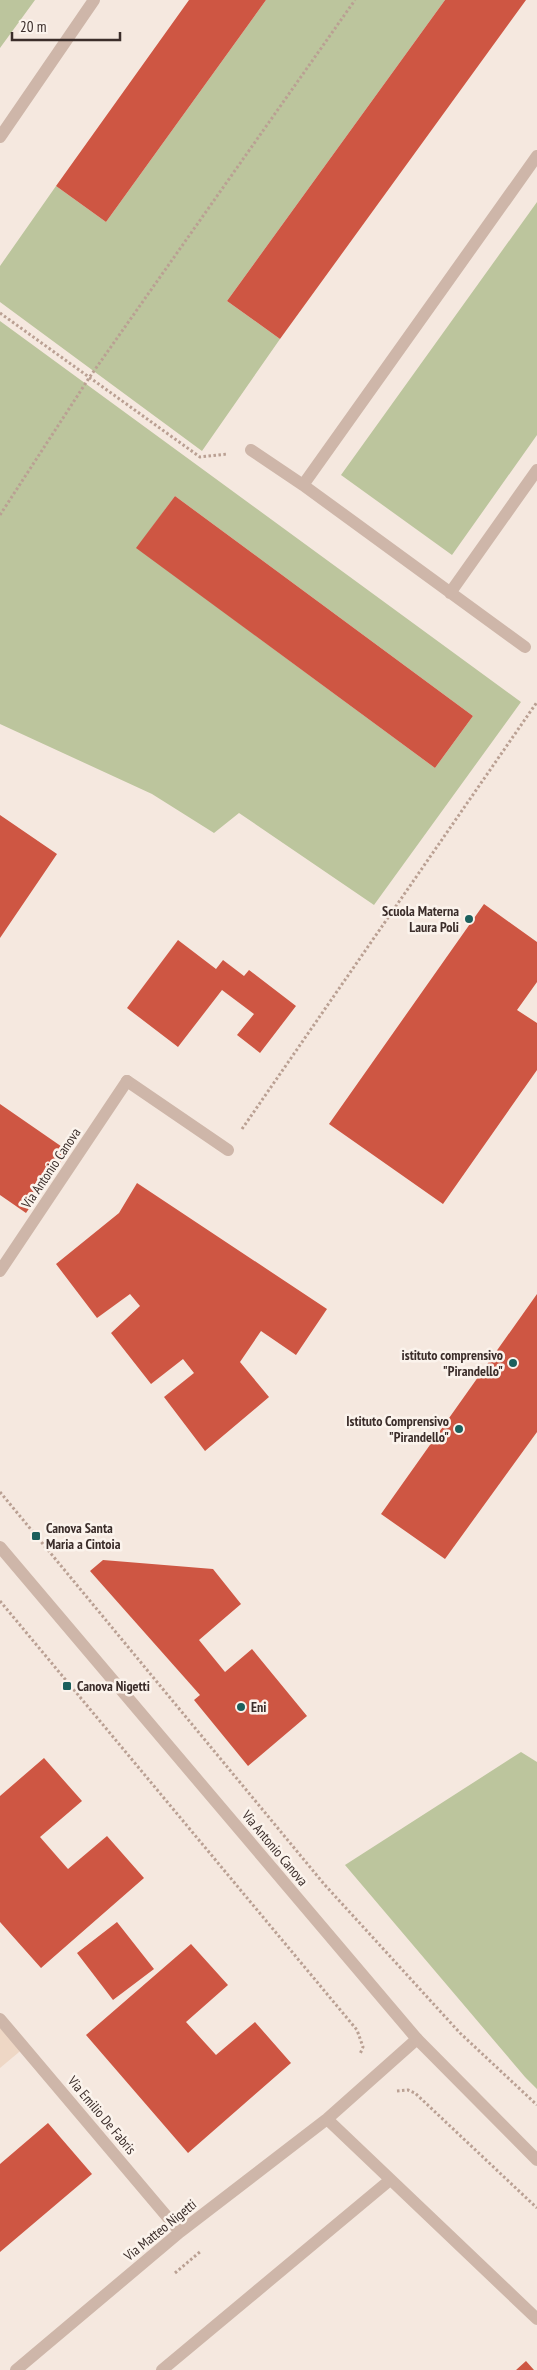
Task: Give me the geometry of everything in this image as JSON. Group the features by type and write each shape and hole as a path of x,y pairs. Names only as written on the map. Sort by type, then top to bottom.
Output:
{"street":[{"path":"0,137 94,0"},
{"path":"303,485 537,156"},
{"path":"251,450 303,485 525,647"},
{"path":"450,593 537,470"},
{"name":"Via Antonio Canova","path":"0,1271 127,1081 228,1150"},
{"name":"Via Antonio Canova","path":"0,1547 417,2039 537,2160"},
{"name":"Via Emilio De Fabris","path":"0,2018 180,2232"},
{"name":"Via Matteo Nigetti","path":"16,2370 180,2232 327,2119 417,2039"},
{"path":"327,2119 537,2319"},
{"path":"162,2370 390,2180"}],"path":[{"path":"0,515 89,378 355,0"},
{"path":"0,313 200,458 251,450"},
{"path":"228,1150 537,702"},
{"path":"0,1492 324,1884 460,2033 537,2105"},
{"path":"0,1601 357,2030 363,2047 359,2057"},
{"path":"392,2093 400,2090 415,2093 537,2208"},
{"path":"172,2275 202,2250"}],"green space":[{"path":"0,0 35,0 0,48"},
{"path":"266,0 445,0 227,301 280,339 202,451 0,302 0,266 56,186 106,222"},
{"path":"537,202 537,435 452,555 341,475"},
{"path":"0,321 521,702 374,905 239,813 214,833 152,794 0,724","holes":["175,496 473,716 435,768 137,548"]},
{"path":"521,1752 537,1762 537,2089 345,1865"}],"shaded area":[{"path":"0,2019 25,2047 0,2068"}],"building":[{"path":"189,0 266,0 106,222 56,186"},
{"path":"445,0 526,0 280,339 227,301"},
{"path":"175,496 473,716 435,768 136,548"},
{"path":"0,815 57,854 0,938"},
{"name":"Scuola Materna Laura Poli","path":"484,904 537,942 537,982 517,1010 537,1023 537,1070 443,1204 329,1124"},
{"path":"178,940 216,969 223,960 244,976 249,970 296,1006 260,1053 237,1035 254,1014 222,990 178,1047 127,1008"},
{"path":"0,1104 68,1151 26,1213 0,1195"},
{"path":"137,1183 327,1309 296,1355 261,1331 240,1362 269,1397 205,1451 164,1397 194,1373 183,1359 151,1384 111,1333 140,1306 130,1294 97,1318 56,1264 119,1213"},
{"name":"istituto comprensivo \"Pirandello\"","path":"537,1294 537,1432 445,1559 381,1514"},
{"path":"103,1560 213,1569 241,1604 199,1640 225,1672 252,1649 307,1716 248,1766 194,1700 200,1695 90,1571"},
{"path":"44,1758 82,1801 40,1837 68,1869 107,1836 144,1878 41,1968 0,1922 0,1796"},
{"path":"117,1922 154,1969 113,2000 77,1953"},
{"path":"191,1944 228,1985 186,2022 216,2055 255,2022 291,2063 188,2153 86,2035"},
{"path":"48,2123 92,2174 0,2252 0,2164"},
{"path":"526,2361 534,2370 516,2370"}],"place":[{"name":"Scuola Materna Laura Poli","path":"469,919"},
{"name":"istituto comprensivo \"Pirandello\"","path":"513,1363"},
{"name":"Istituto Comprensivo \"Pirandello\"","path":"459,1429"},
{"name":"Canova Santa Maria a Cintoia","path":"36,1536"},
{"name":"Canova Nigetti","path":"67,1686"},
{"name":"Eni","path":"241,1707"}]}
